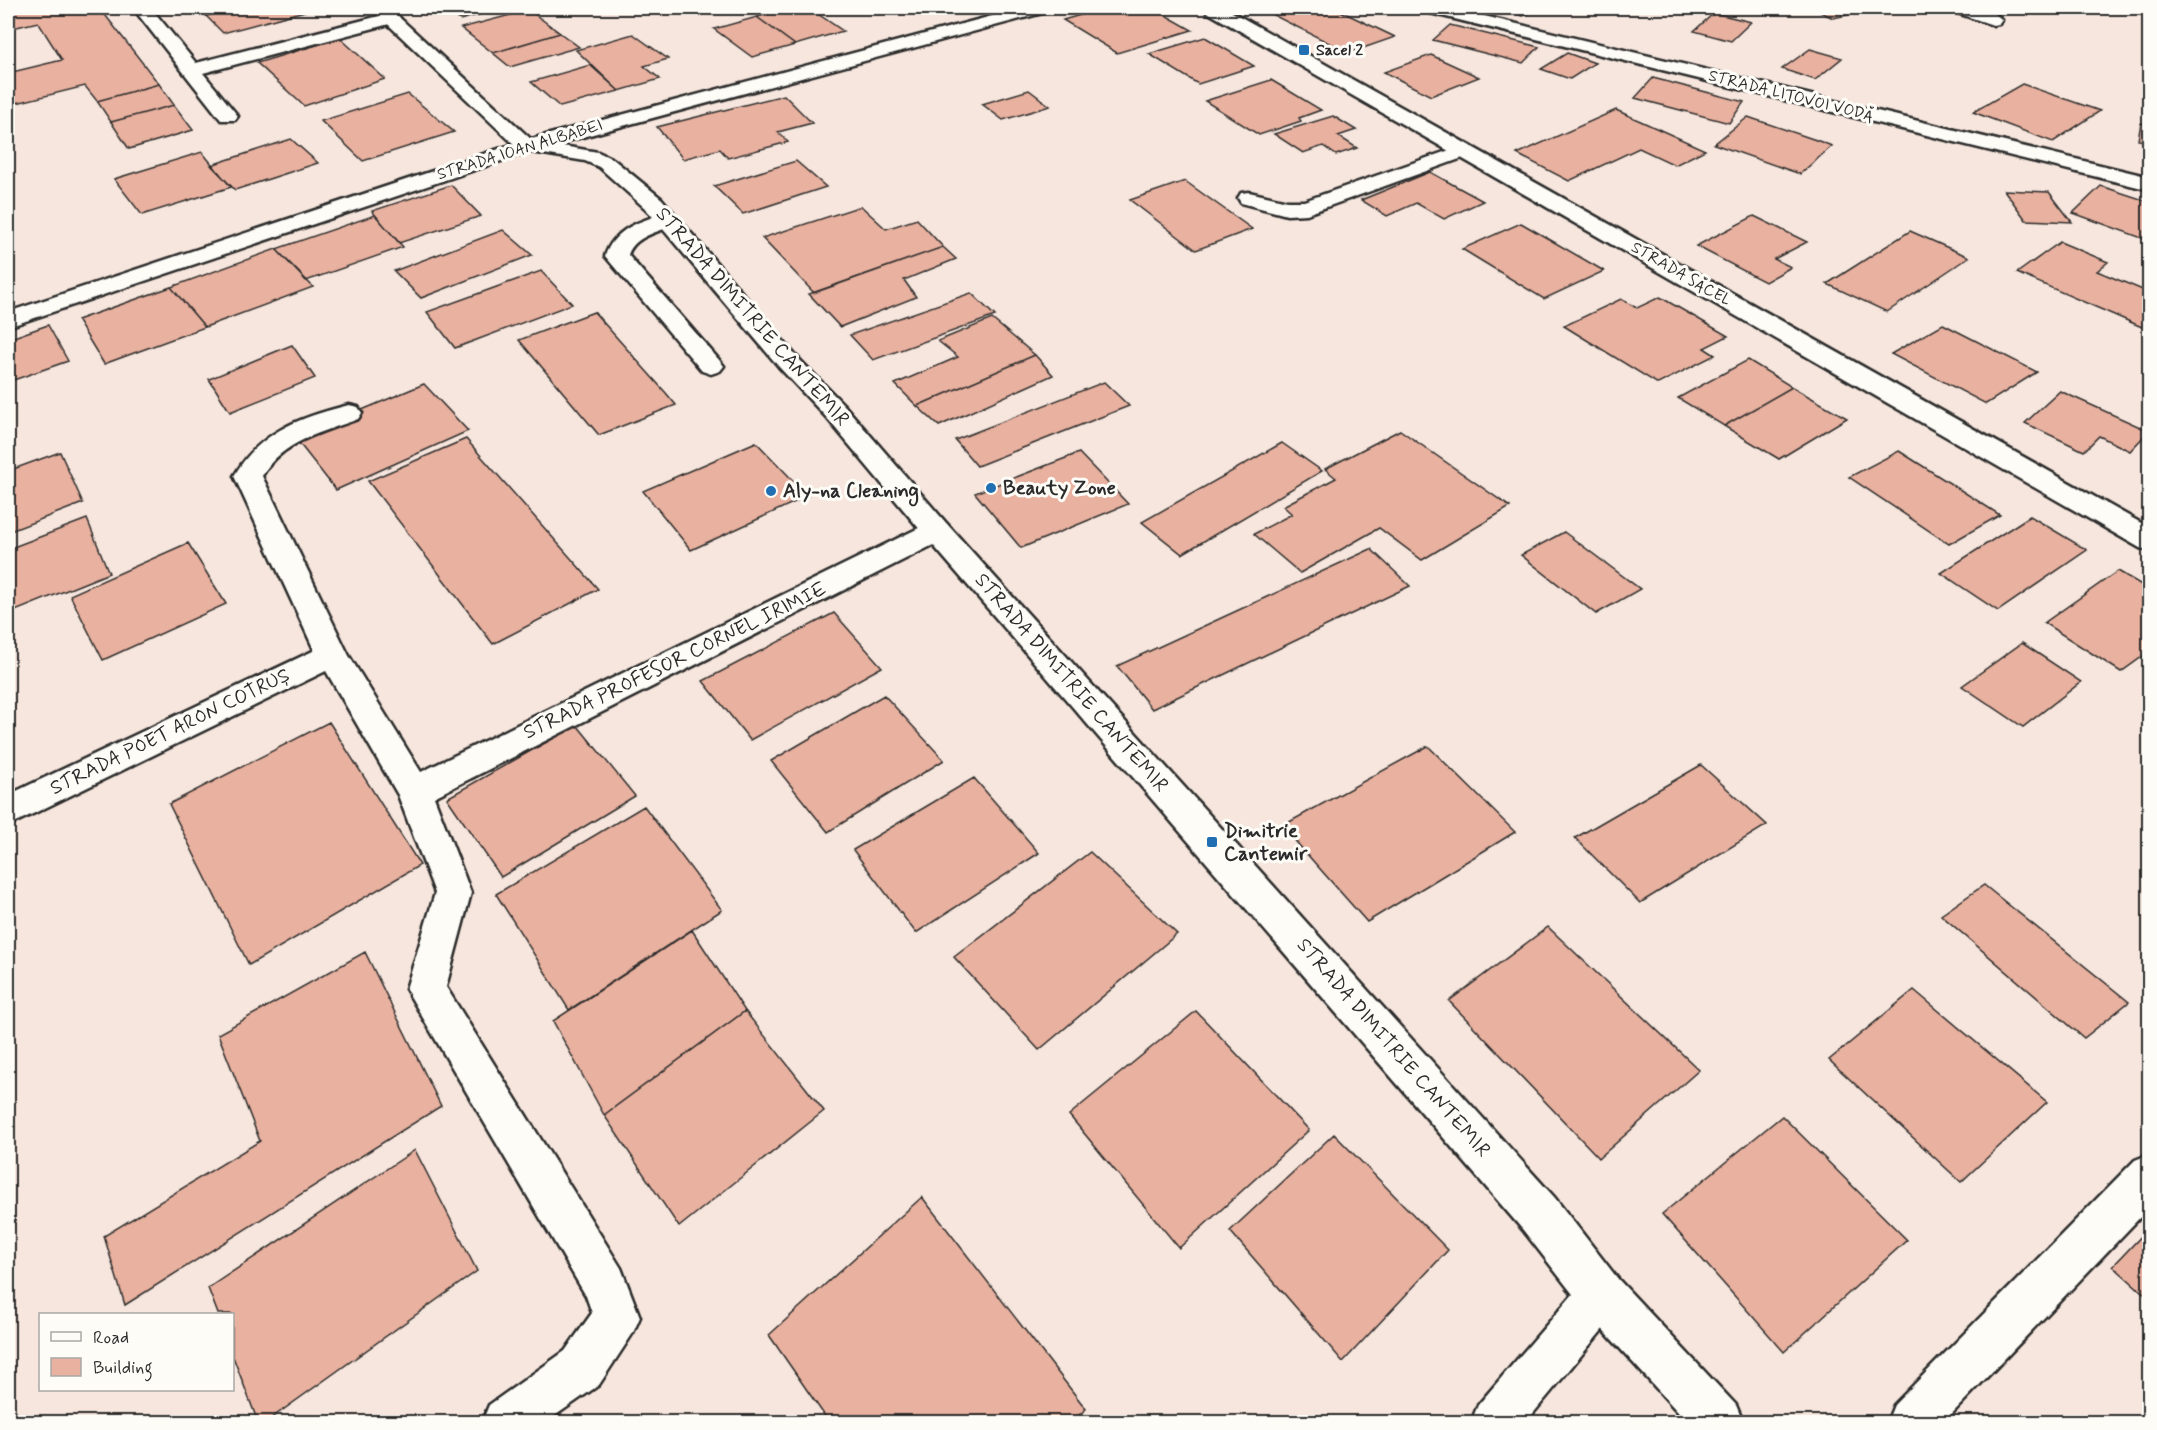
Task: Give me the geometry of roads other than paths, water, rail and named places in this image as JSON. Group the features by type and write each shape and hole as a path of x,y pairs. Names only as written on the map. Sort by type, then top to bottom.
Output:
{"street":[{"path":"142,8 228,116"},
{"name":"STRADA IOAN ALBABEI","path":"8,320 527,146 1040,8"},
{"name":"STRADA SĂCEL","path":"1213,8 2150,541"},
{"name":"STRADA LITOVOI VODĂ","path":"1432,8 2150,184"},
{"path":"1960,8 1993,20"},
{"path":"192,70 385,13 527,146"},
{"name":"STRADA DIMITRIE CANTEMIR","path":"527,146 591,156 606,163 654,204 937,531 1539,1214 1602,1295 1719,1422"},
{"path":"1249,198 1287,208 1307,207 1464,151"},
{"path":"667,220 623,238 618,245 616,256 711,366"},
{"path":"349,413 273,443 254,462 248,476 332,654 414,791 453,893 426,989 605,1284 617,1317 582,1368 506,1422"},
{"name":"STRADA PROFESOR CORNEL IRIMIE","path":"414,791 937,531"},
{"name":"STRADA POET ARON COTRUȘ","path":"8,811 332,654"},
{"path":"1911,1422 2150,1175"},
{"path":"1496,1422 1602,1295"}],"place":[{"name":"Sacel 2","path":"1304,50"},
{"name":"Beauty Zone","path":"991,488"},
{"name":"Aly-na Cleaning","path":"771,491"},
{"name":"Dimitrie Cantemir","path":"1212,842"}]}
